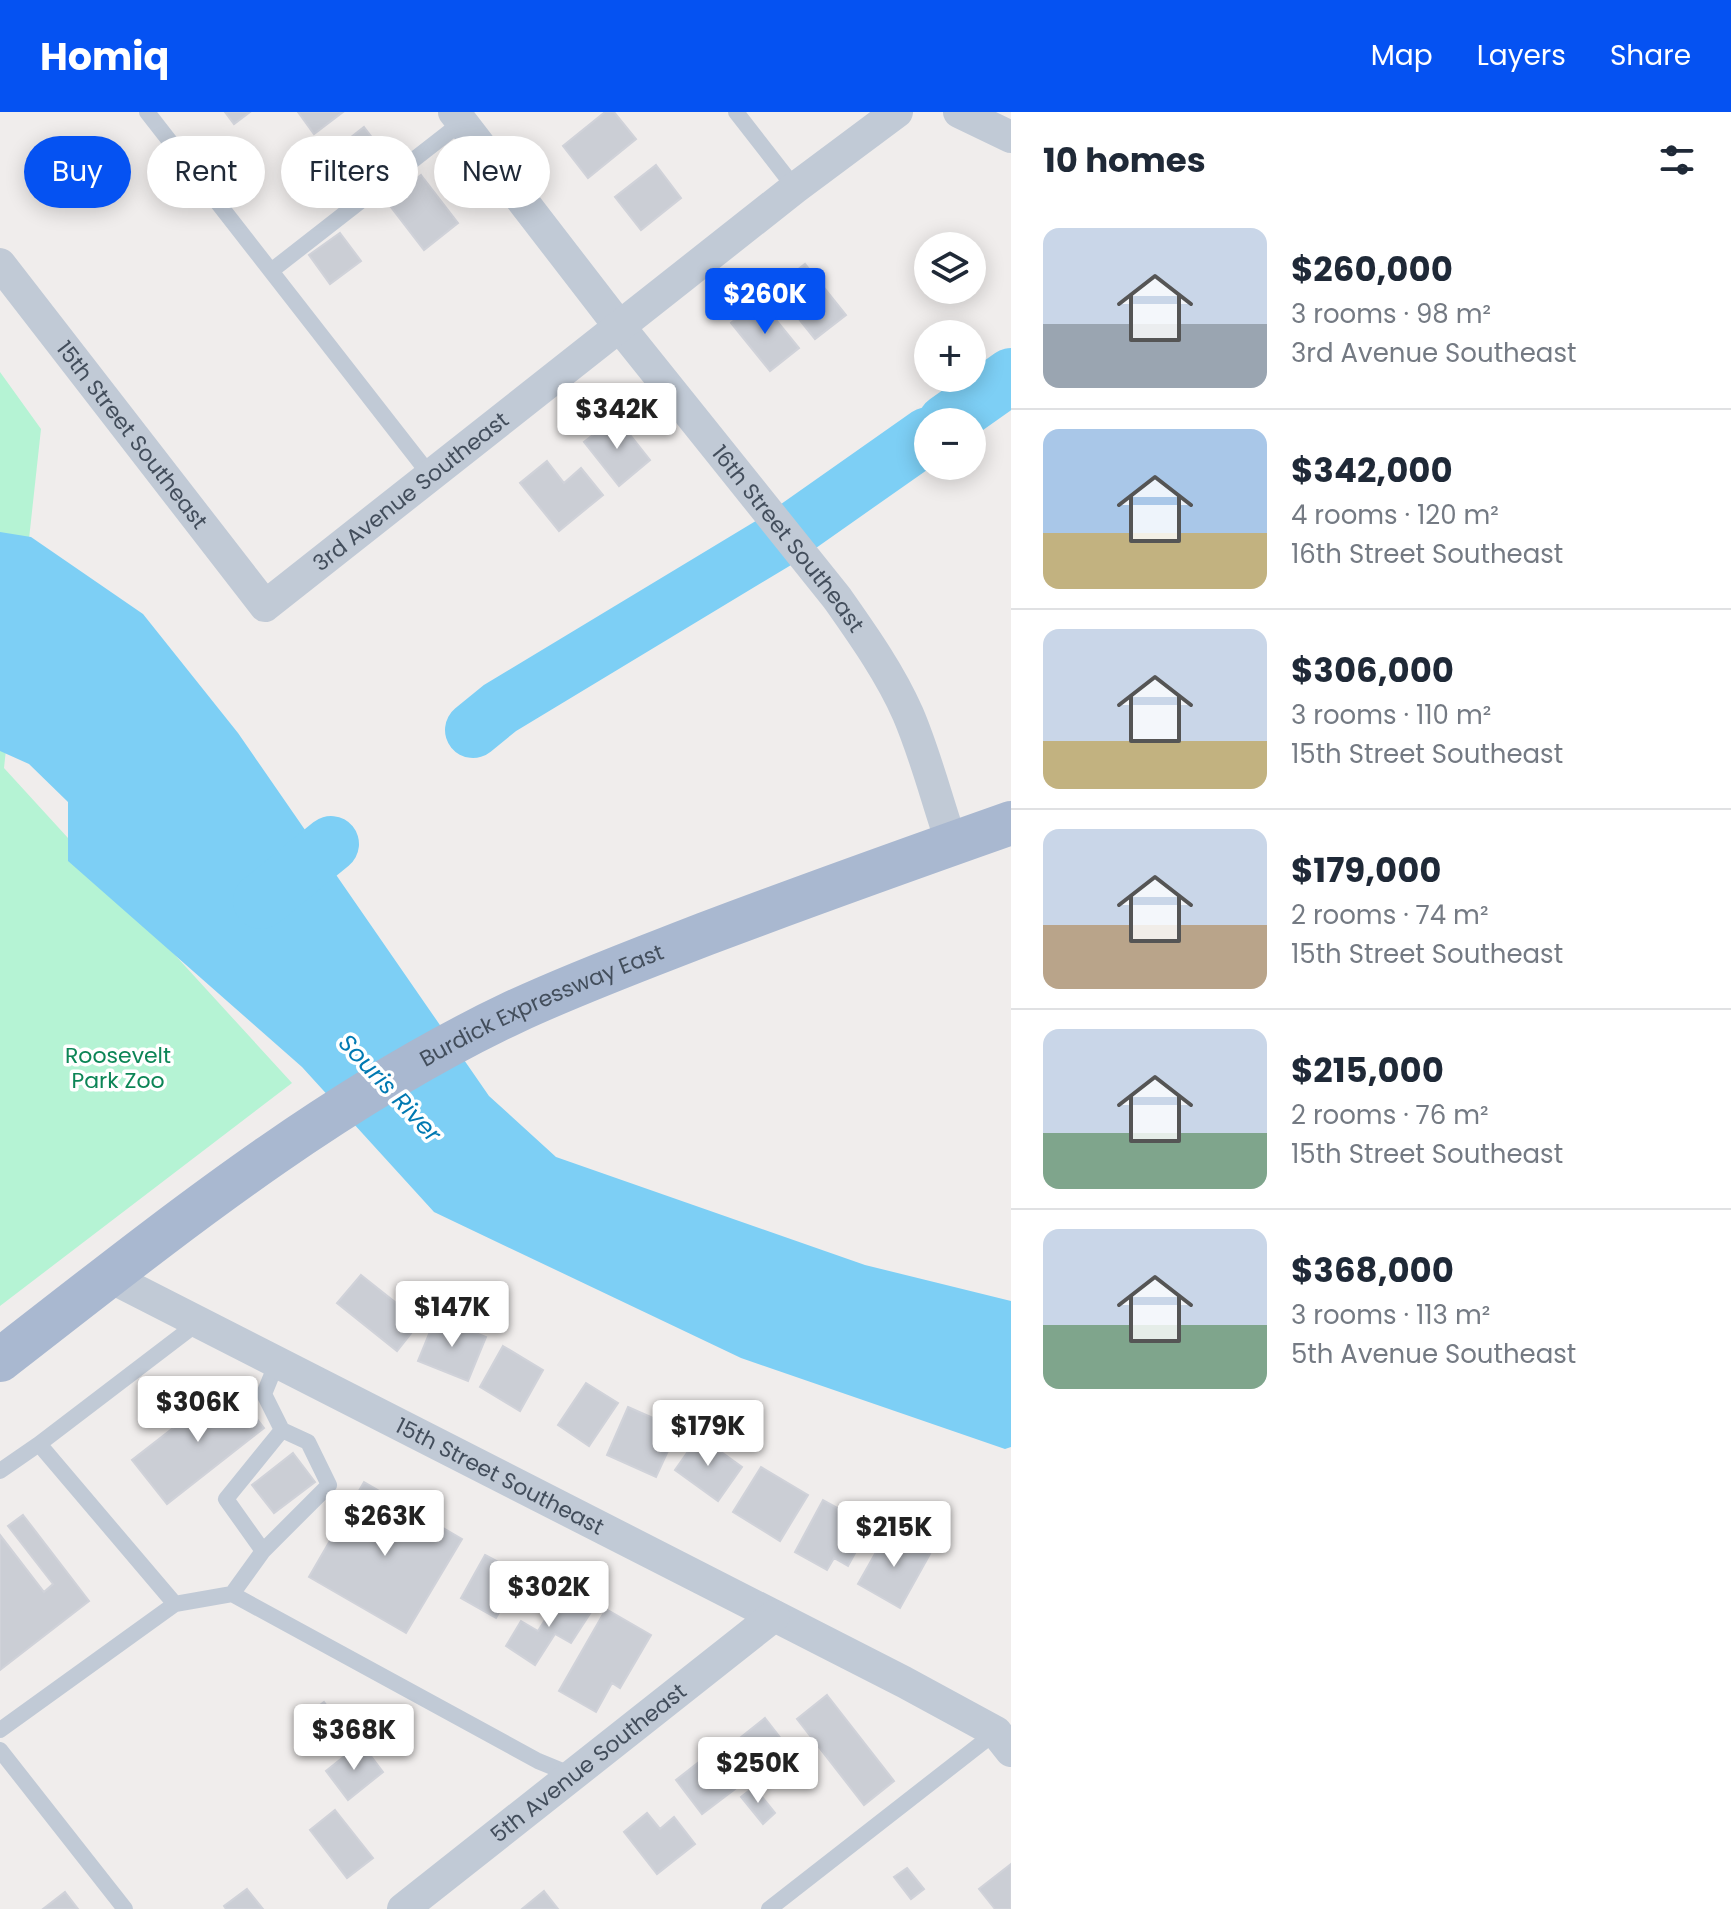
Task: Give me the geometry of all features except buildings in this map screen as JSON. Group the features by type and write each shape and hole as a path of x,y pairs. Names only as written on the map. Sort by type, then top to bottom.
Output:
{"main road":[{"name":"Burdick Expressway East","path":"0,1360 259,1163 333,1113 514,1012 620,967 1011,823"}],"street":[{"name":"3rd Avenue Southeast","path":"265,606 795,188 897,112"},
{"path":"959,112 1011,137"},
{"name":"16th Street Southeast","path":"458,117 619,326 837,598 891,680 909,716 952,844"},
{"name":"15th Street Southeast","path":"0,264 265,606"},
{"name":"15th Street Southeast","path":"108,1276 774,1616 1004,1742"},
{"name":"5th Avenue Southeast","path":"403,1909 774,1616"}],"lane":[{"path":"147,112 430,475"},
{"path":"736,112 795,188"},
{"path":"271,271 458,117"},
{"path":"0,1471 199,1322"},
{"path":"232,1594 263,1551 329,1485 308,1442 282,1430 264,1394 277,1362"},
{"path":"263,1551 226,1499 282,1430"},
{"path":"39,1444 175,1604"},
{"path":"0,1730 175,1604 232,1594 538,1761 572,1775"},
{"path":"769,1909 1004,1742"},
{"path":"0,1750 125,1909"}],"green space":[{"name":"Roosevelt Park Zoo","path":"0,372 41,429 4,768 292,1083 0,1306"}],"water":[{"name":"Souris River","path":"0,532 31,537 143,614 238,733 489,1096 556,1157 865,1265 1011,1301 1011,1447 1005,1449 741,1358 434,1212 302,1067 68,861 68,802 29,764 0,751"}],"waterway":[{"path":"966,408 1011,376"},
{"path":"473,730 500,708 780,539 914,445"},
{"path":"261,901 331,844"}]}
